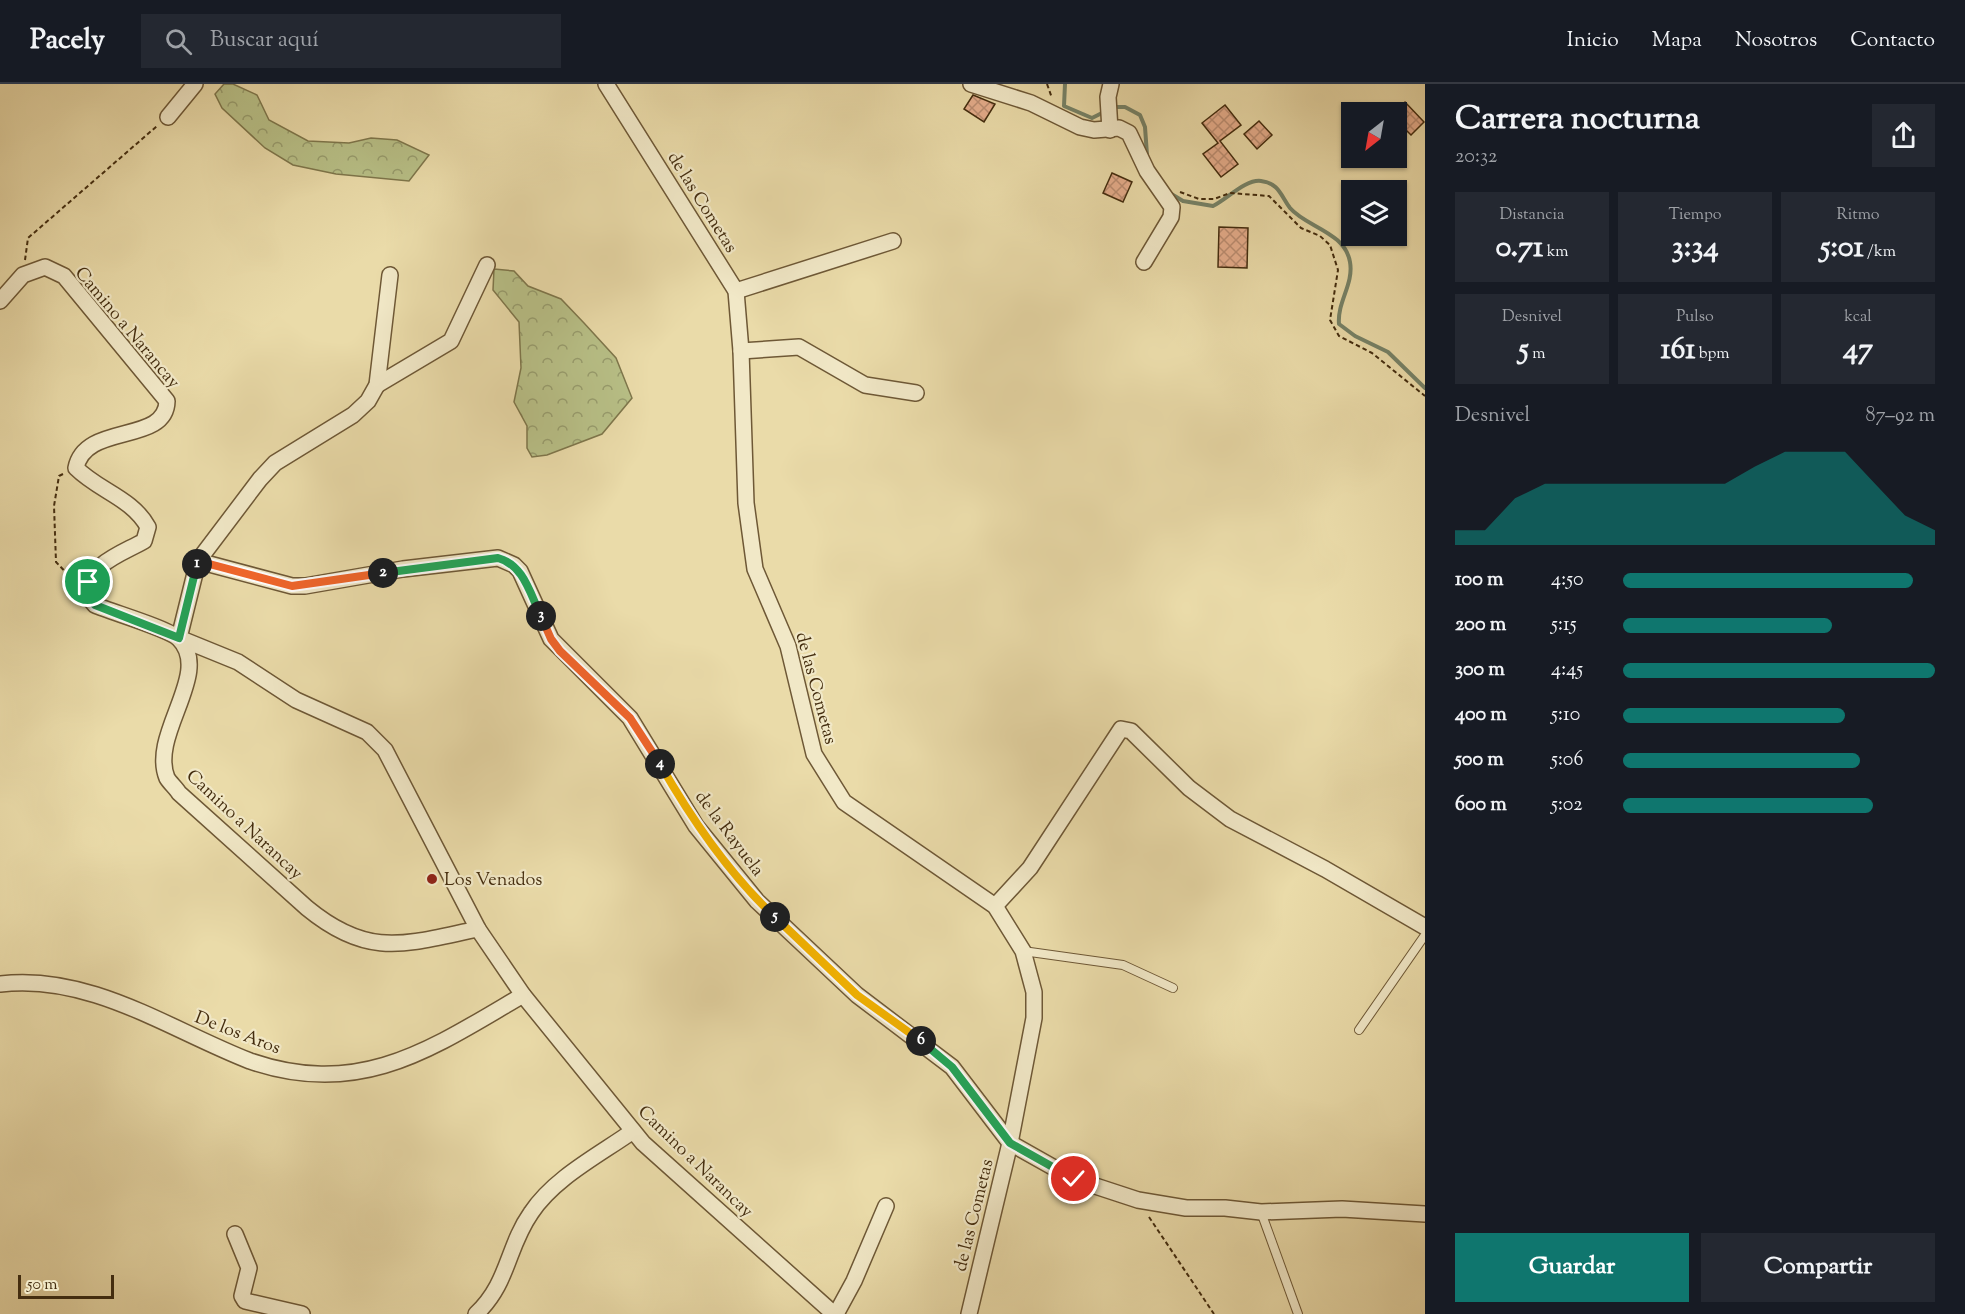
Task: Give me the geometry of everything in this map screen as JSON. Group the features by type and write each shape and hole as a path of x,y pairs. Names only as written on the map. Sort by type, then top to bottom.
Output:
{"street":[{"path":"168,117 195,84"},
{"name":"de las Cometas","path":"606,84 736,291 741,351 746,503 755,569 788,646 814,754 844,802 995,906 1023,951 1034,992 1034,1018 1010,1143 969,1314"},
{"path":"971,84 1031,104 1080,127 1110,130 1119,128 1132,136 1147,171 1172,212 1144,262"},
{"path":"1110,91 1110,130"},
{"path":"736,291 893,241"},
{"path":"377,385 451,341 487,265"},
{"name":"Camino a Narancay","path":"23,275 45,267 64,276 167,401 162,419 145,427 89,445 80,453 76,468"},
{"path":"0,301 23,275"},
{"path":"76,468 88,480 126,502 140,514 148,527 144,541 95,569 88,582 86,594 95,605 179,638 198,561 260,479 275,462 353,415 368,401 377,385 390,275"},
{"path":"741,351 799,347 865,386 916,393"},
{"name":"de la Rayuela","path":"198,561 292,586 304,586 403,569 498,558 514,564 520,571 551,639 630,718 696,826 757,901 857,995 952,1067 1010,1143 1074,1179 1138,1200 1186,1208 1225,1208 1261,1212 1342,1209 1425,1215"},
{"name":"Camino a Narancay","path":"179,638 190,663 164,751 167,779 179,792 327,925 349,936 374,944 403,944 478,929"},
{"name":"Camino a Narancay","path":"179,638 238,662 296,700 367,732 385,750 478,929 523,995 633,1131 835,1314"},
{"path":"995,906 1030,868 1121,729 1131,731 1189,788 1230,819 1325,869 1425,927"},
{"name":"De los Aros","path":"0,984 27,981 57,984 100,996 261,1065 307,1075 332,1076 359,1073 390,1065 446,1041 523,995"},
{"path":"476,1314 499,1288 519,1233 532,1211 573,1172 633,1131"},
{"path":"835,1314 854,1281 886,1206"},
{"path":"235,1234 249,1269 242,1296 245,1301 302,1314"}],"lane":[{"path":"1359,1030 1425,935"},
{"path":"1023,951 1123,965 1173,988"},
{"path":"1261,1212 1298,1314"}],"path":[{"path":"23,275 28,238 168,117"},
{"path":"1157,186 1199,199 1214,199 1230,193 1269,196 1301,228 1320,236 1330,245 1338,270 1330,320 1339,336 1372,353 1425,396"},
{"path":"76,468 59,476 54,506 56,562 86,594"},
{"path":"1138,1200 1214,1314"}],"green space":[{"path":"224,84 233,84 257,95 269,120 308,141 349,143 371,138 397,140 429,155 409,181 336,174 293,165 265,148 222,108 215,94"},
{"path":"494,269 514,271 528,286 561,299 616,358 632,398 602,434 547,455 532,457 527,448 527,426 514,402 521,368 519,322 493,290"}],"building":[{"path":"973,95 995,104 984,122 964,109"},
{"path":"1407,104 1424,122 1411,135 1407,131"},
{"path":"1225,105 1241,125 1220,141 1238,164 1221,177 1203,154 1218,143 1202,123"},
{"path":"1259,121 1272,135 1257,149 1244,134"},
{"path":"1112,173 1132,182 1123,202 1103,193"},
{"path":"1219,227 1248,228 1247,268 1218,267"}],"waterway":[{"path":"1065,84 1064,106 1092,118 1104,112"},
{"path":"1113,107 1125,107 1140,115 1145,127 1147,155"},
{"path":"1168,192 1183,201 1213,206 1243,186 1255,181 1267,182 1276,187 1297,215 1333,237 1347,252 1351,270 1340,308 1339,324 1355,336 1388,352 1425,388"}],"place":[{"name":"Los Venados","path":"432,879"}],"route":[{"path":"88,582 86,594 95,605 179,638 198,561 292,586 304,586 403,569 498,558 514,564 520,571 551,639 560,651 630,718 649,745 696,826 757,901 857,995 952,1067 1001,1128 1010,1143 1074,1179"}]}
